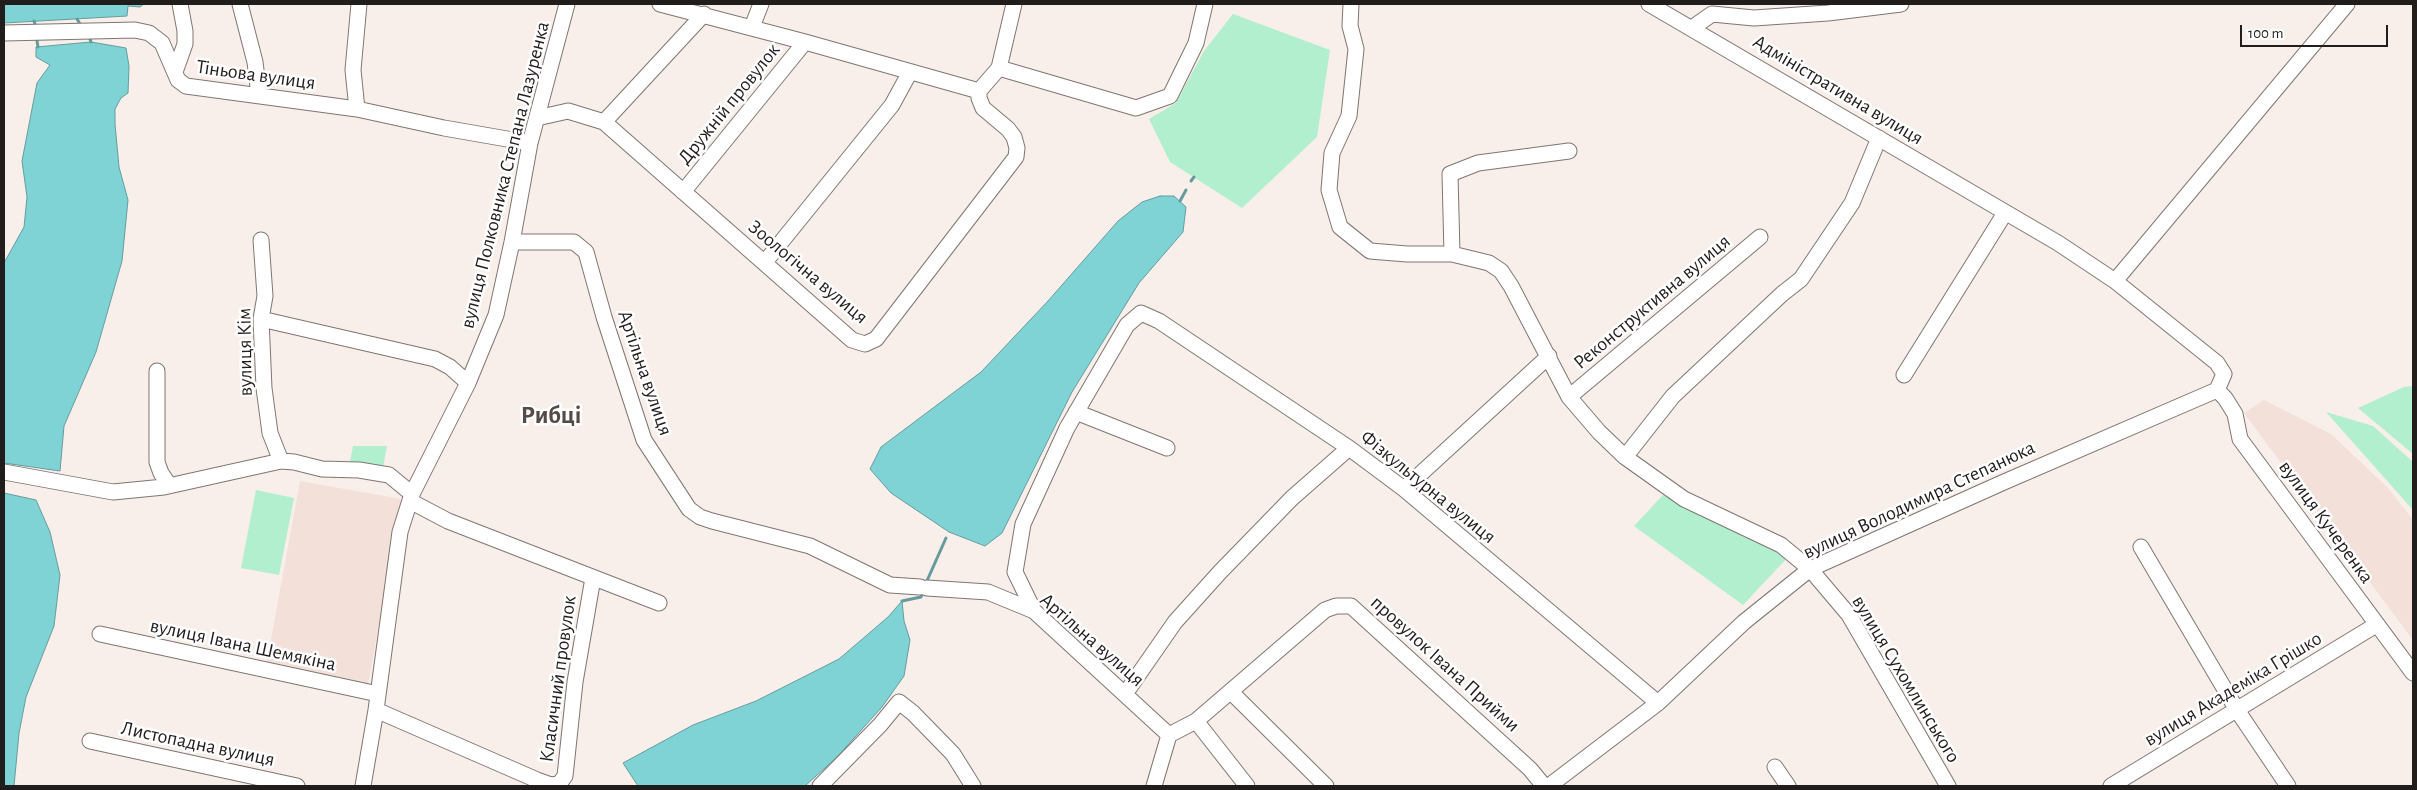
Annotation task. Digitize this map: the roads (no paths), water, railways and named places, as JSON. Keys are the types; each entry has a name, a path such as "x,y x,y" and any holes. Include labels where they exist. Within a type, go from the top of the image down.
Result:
{"street":[{"path":"175,72 185,44 180,4"},
{"path":"240,4 255,62 258,95"},
{"path":"357,109 352,70 359,4"},
{"name":"вулиця Полковника Степана Лазуренка","path":"363,786 376,710 400,532 411,498 468,383 496,315 512,242 530,143 567,4"},
{"path":"660,4 752,27 979,91 1000,68 1014,4"},
{"path":"752,27 761,4"},
{"path":"1000,68 1136,108 1170,96 1196,43 1205,4"},
{"name":"Реконструктивна вулиця","path":"1351,4 1350,26 1356,49 1349,116 1332,153 1329,190 1340,227 1370,251 1407,254 1452,254 1489,263 1501,271 1511,286 1569,397 1599,432 1625,458 1684,499 1781,545 1810,570"},
{"name":"Адміністративна вулиця","path":"1649,4 2058,243 2115,281 2217,362 2224,374 2217,390"},
{"path":"1692,28 1712,14 1754,18 1828,13 1901,4"},
{"path":"2115,281 2348,4"},
{"path":"604,122 704,14"},
{"name":"Тіньова вулиця","path":"4,33 135,30 150,33 162,43 178,80 186,86 357,109 444,128 530,143"},
{"name":"Дружній провулок","path":"683,192 805,42"},
{"path":"764,262 892,106 910,72"},
{"name":"Зоологічна вулиця","path":"536,118 568,111 604,122 852,340 865,344 876,339 1016,157 1017,148 1014,138 1008,129 983,108 979,98 979,91"},
{"path":"1625,458 1673,396 1782,294 1801,279 1852,203 1879,138"},
{"path":"1452,254 1450,174 1478,163 1569,151"},
{"path":"1904,375 2005,213"},
{"name":"Реконструктивна вулиця","path":"1569,397 1760,237"},
{"name":"вулиця Кім","path":"260,240 265,296 262,319 264,388 270,433 281,461"},
{"name":"Артільна вулиця","path":"512,242 574,242 586,252 636,421 644,440 689,509 700,517 712,521 810,546 890,585 988,592 1034,611 1169,735"},
{"name":"Фізкультурна вулиця","path":"1076,412 1127,325 1141,314 1159,321 1349,448 1404,489 1658,703"},
{"path":"262,319 435,359 450,367 468,383"},
{"path":"1404,489 1548,356"},
{"path":"157,371 158,462 161,473 169,485"},
{"name":"вулиця Володимира Степанюка","path":"1549,786 1658,703 1744,622 1810,570 2004,482 2217,390"},
{"name":"вулиця Кучеренка","path":"2217,390 2225,398 2235,414 2240,438 2413,673"},
{"path":"1034,611 1015,572 1023,524 1076,412 1167,448"},
{"path":"1125,694 1175,622 1220,572 1292,498 1349,448"},
{"path":"4,472 113,492 169,485 281,461"},
{"name":"Класичний провулок","path":"281,461 294,462 322,469 388,475 411,498 448,521 659,604"},
{"path":"2141,547 2237,710 2288,786"},
{"name":"вулиця Сухомлинського","path":"1810,570 1848,614 1948,786"},
{"name":"Класичний провулок","path":"376,710 538,780 551,785 559,784 565,776 575,682 593,578"},
{"name":"провулок Івана Прийми","path":"1169,735 1196,721 1325,610 1336,606 1351,606 1530,769 1544,786"},
{"name":"вулиця Академіка Грішко","path":"2119,784 2376,625"},
{"name":"вулиця Івана Шемякіна","path":"100,634 378,694"},
{"path":"1231,692 1326,786"},
{"path":"820,786 880,725 899,702 913,713 953,754 973,786"},
{"path":"1196,721 1247,786"},
{"path":"1154,786 1169,735"},
{"name":"Листопадна вулиця","path":"90,741 297,786"},
{"path":"1775,767 1788,786"}],"water":[{"path":"4,4 144,4 140,7 128,6 127,16 4,23"},
{"path":"91,42 126,48 129,66 128,93 121,98 115,109 115,124 119,167 128,200 122,261 96,352 64,426 60,471 4,463 4,263 24,227 27,197 22,161 37,83 50,65 36,57 36,47"},
{"path":"1160,196 1174,196 1186,207 1183,232 1139,283 1072,392 1002,533 985,546 949,532 891,493 870,469 881,447 981,372 1048,301 1118,221 1142,202"},
{"path":"4,493 36,500 50,532 60,575 54,626 26,697 19,733 14,786 4,786"},
{"path":"902,601 904,621 910,640 904,676 882,707 837,757 805,786 638,786 623,763 693,725 756,701 839,659 888,617"}],"waterway":[{"path":"77,19 80,24"},
{"path":"37,41 38,47"},
{"path":"1191,181 1194,177"},
{"path":"1180,201 1186,190"},
{"path":"926,583 946,538"},
{"path":"902,601 921,597 923,591"}],"district":[{"name":"Рибці","path":"551,415"}]}
